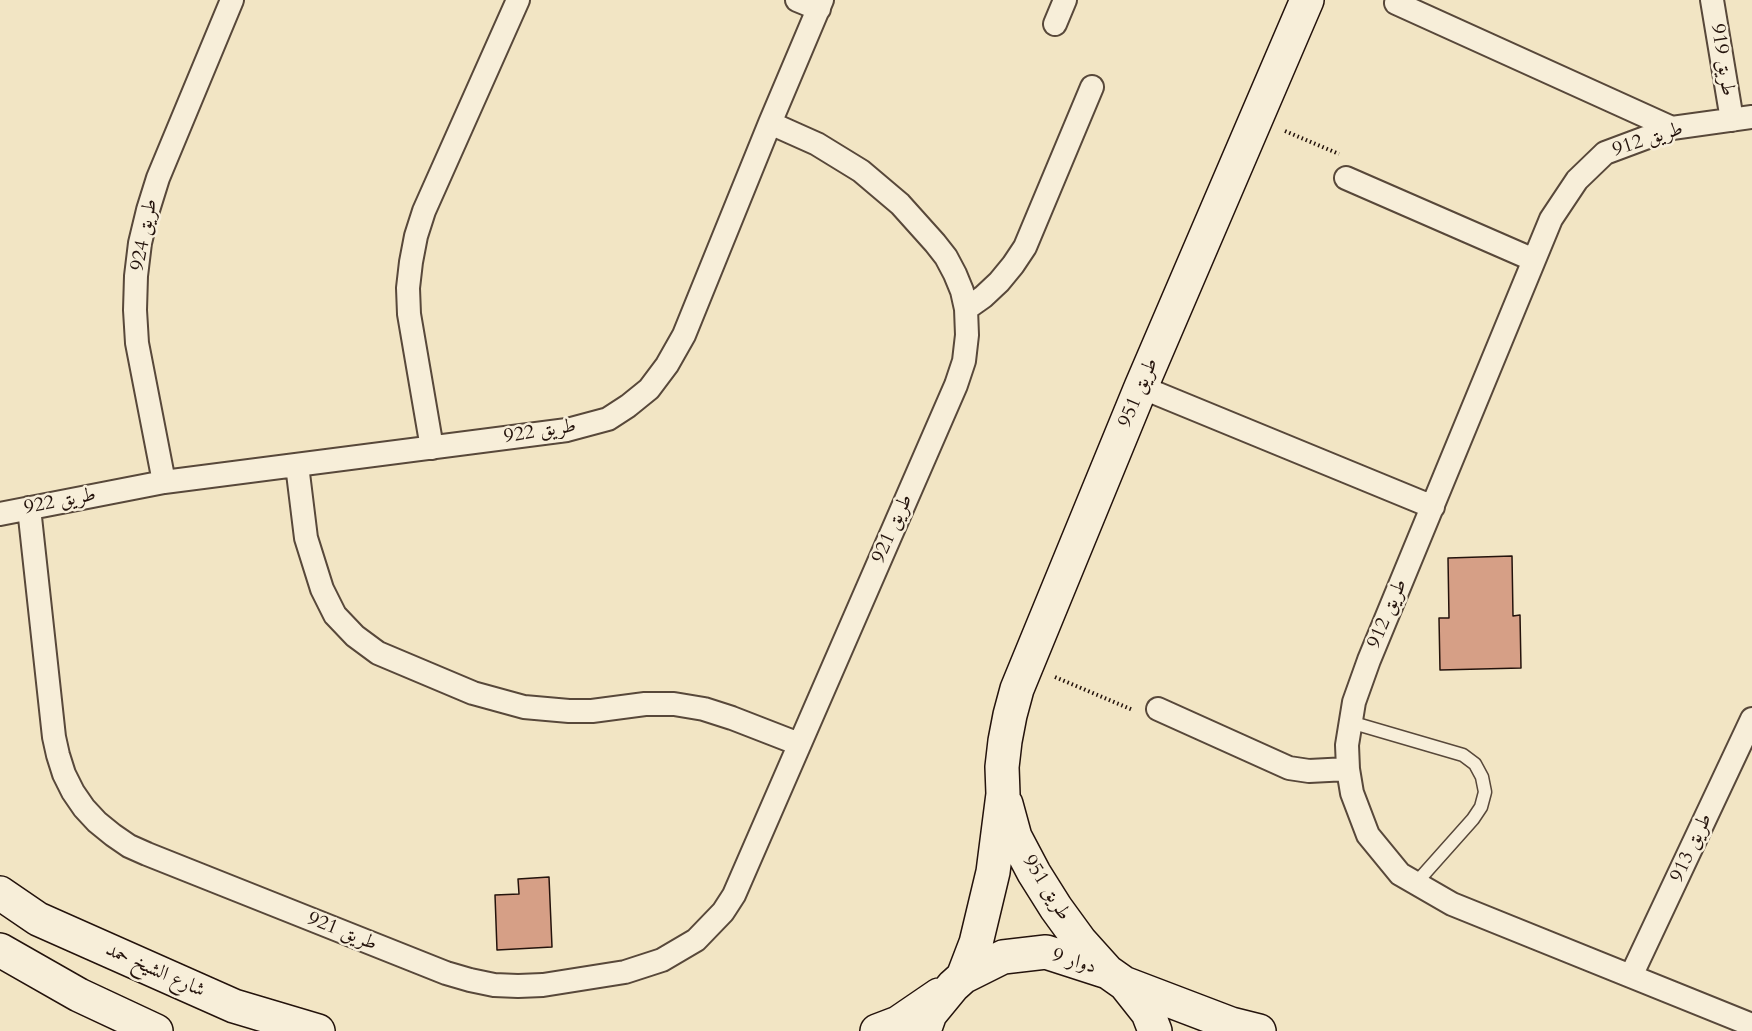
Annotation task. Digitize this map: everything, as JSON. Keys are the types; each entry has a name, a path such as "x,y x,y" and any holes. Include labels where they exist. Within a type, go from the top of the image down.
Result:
{"street":[{"name":"طريق 924","path":"164,482 137,343 136,276 140,243 158,178 232,0"},
{"path":"432,448 409,314 408,288 411,262 424,211 518,0"},
{"path":"797,0 820,4"},
{"path":"1055,24 1065,0"},
{"name":"طريق 951","path":"958,982 976,943 993,872 1003,794 1002,767 1005,741 1012,706 1026,664 1141,387 1307,0"},
{"name":"طريق 919","path":"1712,0 1742,119"},
{"path":"1396,3 1672,128"},
{"name":"طريق 922","path":"0,514 164,482 567,430 608,419 649,389 667,365 684,335 820,4"},
{"path":"966,309 999,282 1025,247 1092,87"},
{"name":"طريق 912","path":"1742,119 1672,128 1605,153 1577,180 1551,219 1369,660 1354,702 1347,745 1352,793 1368,836 1400,874 1452,904 1752,1025"},
{"name":"طريق 921","path":"29,508 56,746 64,774 73,792 91,815 112,835 147,854 446,974 494,985 543,985 625,972 653,964 679,951 710,927 734,895 956,385 964,361 967,335 966,309 955,274 946,257 900,204 852,166 817,144 770,123"},
{"path":"1346,178 1534,260"},
{"path":"1141,387 1433,507"},
{"path":"297,465 306,538 322,589 335,615 355,636 378,653 473,693 524,707 580,711 645,704 674,704 704,709 799,744"},
{"path":"1158,709 1289,768 1309,771 1348,769"},
{"name":"طريق 913","path":"1631,976 1752,719"},
{"name":"طريق 951","path":"1003,794 1015,837 1034,873 1080,941 1116,978"},
{"name":"شارع الشيخ حمد","path":"0,893 38,919 234,1006 318,1031"},
{"path":"0,950 79,995 156,1031"},
{"name":"دوار 9","path":"924,1031 930,1014 958,982 1003,957 1046,952 1116,978"},
{"path":"1116,978 1148,1013 1155,1031"},
{"path":"1116,978 1231,1024 1260,1031"},
{"path":"877,1031 898,1023 958,982"},
{"path":"79,995 120,1031"}],"lane":[{"path":"1350,722 1463,755 1475,764 1482,777 1485,792 1481,807 1416,883"}],"path":[{"path":"1257,119 1354,160 1346,178"},
{"path":"1026,664 1136,711 1158,709"}],"building":[{"path":"1512,556 1513,616 1520,615 1521,668 1440,670 1439,618 1449,618 1448,558"},
{"path":"549,877 552,947 497,950 495,895 519,894 518,879"}]}
